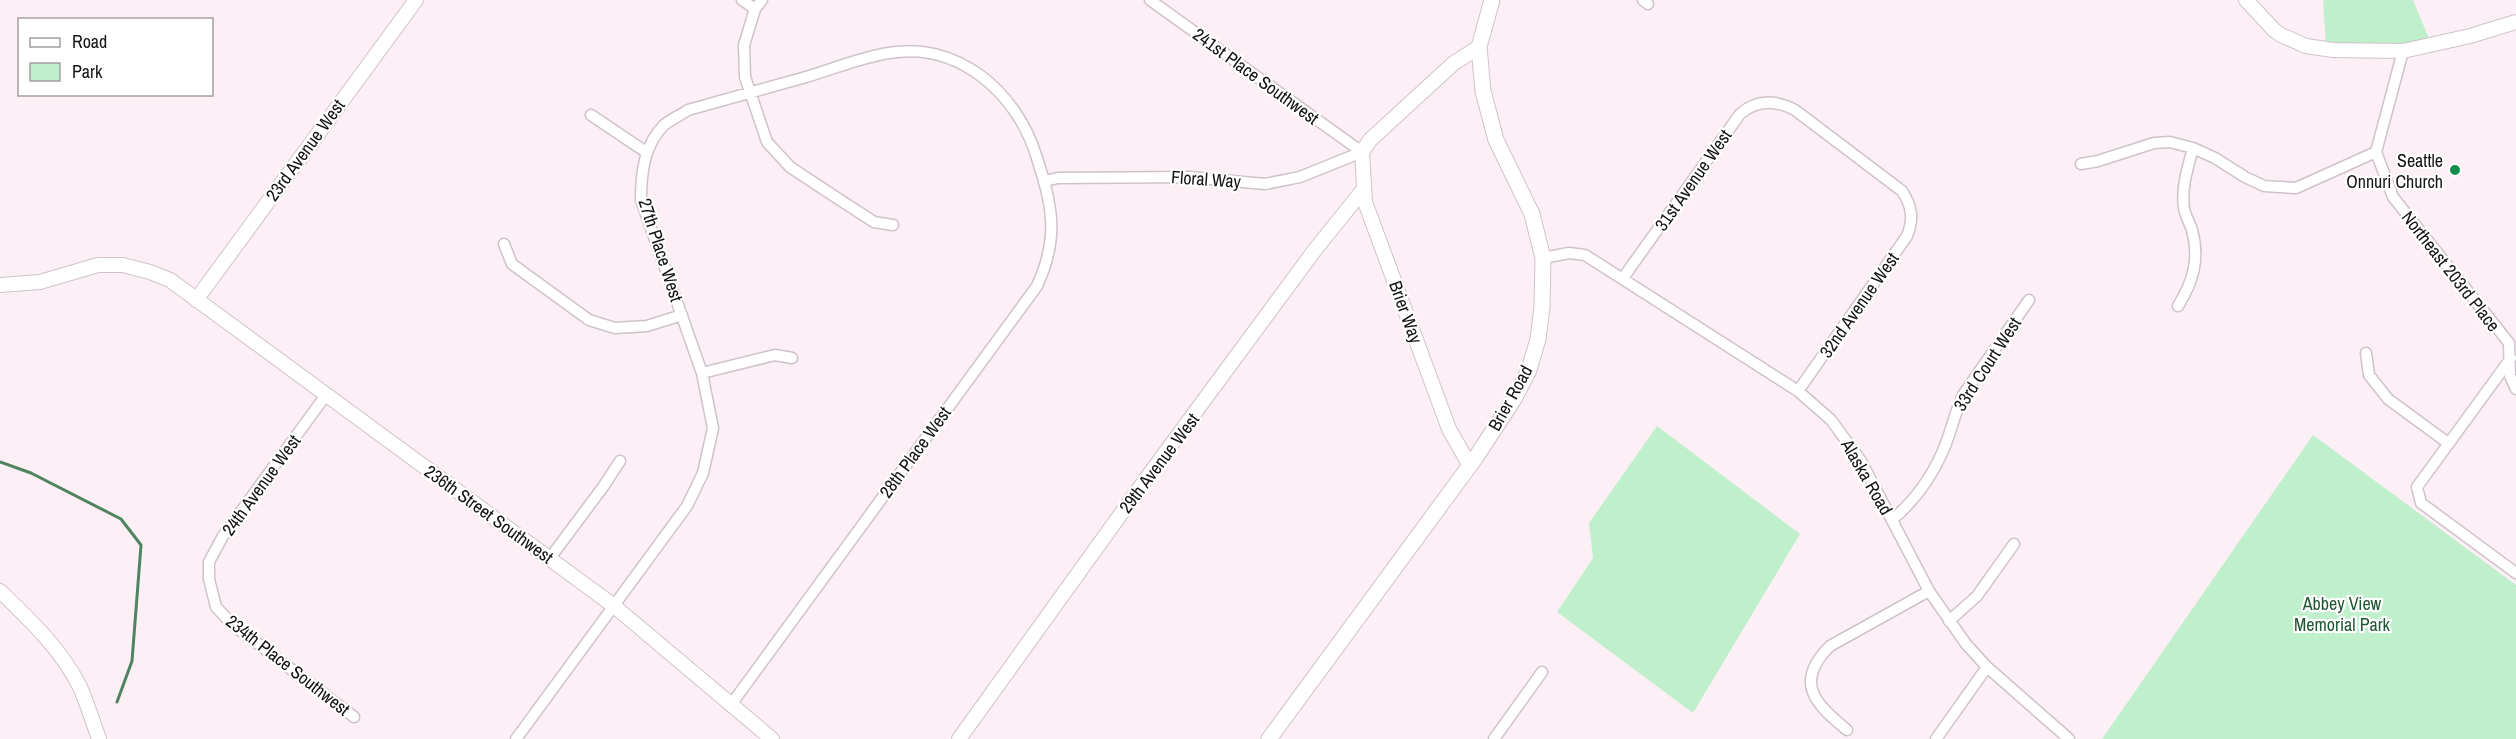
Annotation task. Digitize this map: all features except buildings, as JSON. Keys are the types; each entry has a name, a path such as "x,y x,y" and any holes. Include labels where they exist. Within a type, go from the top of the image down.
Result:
{"main road":[{"name":"Brier Road","path":"1272,738 1470,465 1514,399 1529,370 1538,339 1542,307 1543,258 1532,214 1496,140 1483,90 1479,47 1492,0"}],"street":[{"name":"23rd Avenue West","path":"196,300 416,0"},
{"path":"742,0 759,4 744,45 745,77 767,142 790,167 874,222 893,225"},
{"name":"241st Place Southwest","path":"1150,0 1362,152"},
{"path":"2246,0 2274,30 2306,46 2333,50 2403,51 2470,36 2516,22"},
{"path":"1362,152 1370,140 1454,63 1479,47"},
{"path":"2081,164 2098,161 2154,143 2170,142 2193,148 2264,186 2296,188 2376,153 2403,51"},
{"name":"27th Place West","path":"516,739 687,506 703,473 713,428 702,373 641,200 641,177 646,152 664,125 688,110 890,52 934,53 968,67 991,84 1013,106 1034,147 1045,181"},
{"name":"32nd Avenue West","path":"1775,102 1795,110 1902,191 1912,215 1907,236 1798,391"},
{"name":"31st Avenue West","path":"1623,278 1740,114 1748,107 1758,103 1775,102"},
{"path":"591,114 646,152"},
{"path":"2178,306 2189,288 2196,249 2184,208 2184,185 2193,148"},
{"name":"Floral Way","path":"1045,181 1058,178 1138,176 1190,177 1265,184 1300,177 1362,152"},
{"name":"Brier Way","path":"1362,152 1365,202 1449,429 1470,465"},
{"name":"Northeast 203rd Place","path":"2376,153 2393,197 2509,343 2510,376 2516,389"},
{"name":"28th Place West","path":"730,706 1037,286 1048,262 1052,242 1052,223 1045,181"},
{"name":"29th Avenue West","path":"959,739 1154,468 1314,251 1363,190"},
{"path":"504,244 512,264 589,320 615,328 647,326 682,315"},
{"name":"Alaska Road","path":"1543,258 1569,254 1585,255 1798,391 1831,420 1857,456 1929,591 1966,644 1988,667 2069,739"},
{"name":"236th Street Southwest","path":"0,285 40,282 98,265 123,265 170,280 614,606 730,706 772,739"},
{"name":"33rd Court West","path":"1892,520 1930,476 1943,451 1954,412 1963,395 2029,300"},
{"path":"2516,350 2417,487 2421,503 2516,573"},
{"path":"2366,353 2370,375 2388,399 2448,443"},
{"path":"702,373 775,355 792,358"},
{"name":"24th Avenue West","path":"209,579 209,562 223,536 326,395"},
{"path":"549,558 620,461"},
{"path":"1949,621 1977,596 2014,544"},
{"name":"234th Place Southwest","path":"209,579 216,607 233,625 354,717"},
{"path":"0,591 43,633 67,665 80,687 99,739"},
{"path":"1847,730 1823,711 1810,690 1812,671 1819,657 1830,646 1929,591"},
{"path":"1936,739 1988,667"},
{"path":"1494,739 1542,672"}],"green space":[{"path":"2323,0 2413,0 2430,41 2387,51 2326,45"},
{"path":"1657,426 1800,534 1693,713 1557,612 1593,558 1589,523"},
{"name":"Abbey View Memorial Park","path":"2313,435 2516,585 2516,739 2102,739"}],"waterway":[{"path":"0,462 31,473 121,519 141,545 132,661 117,702"}],"place":[{"name":"Seattle Onnuri Church","path":"2455,170"}]}
